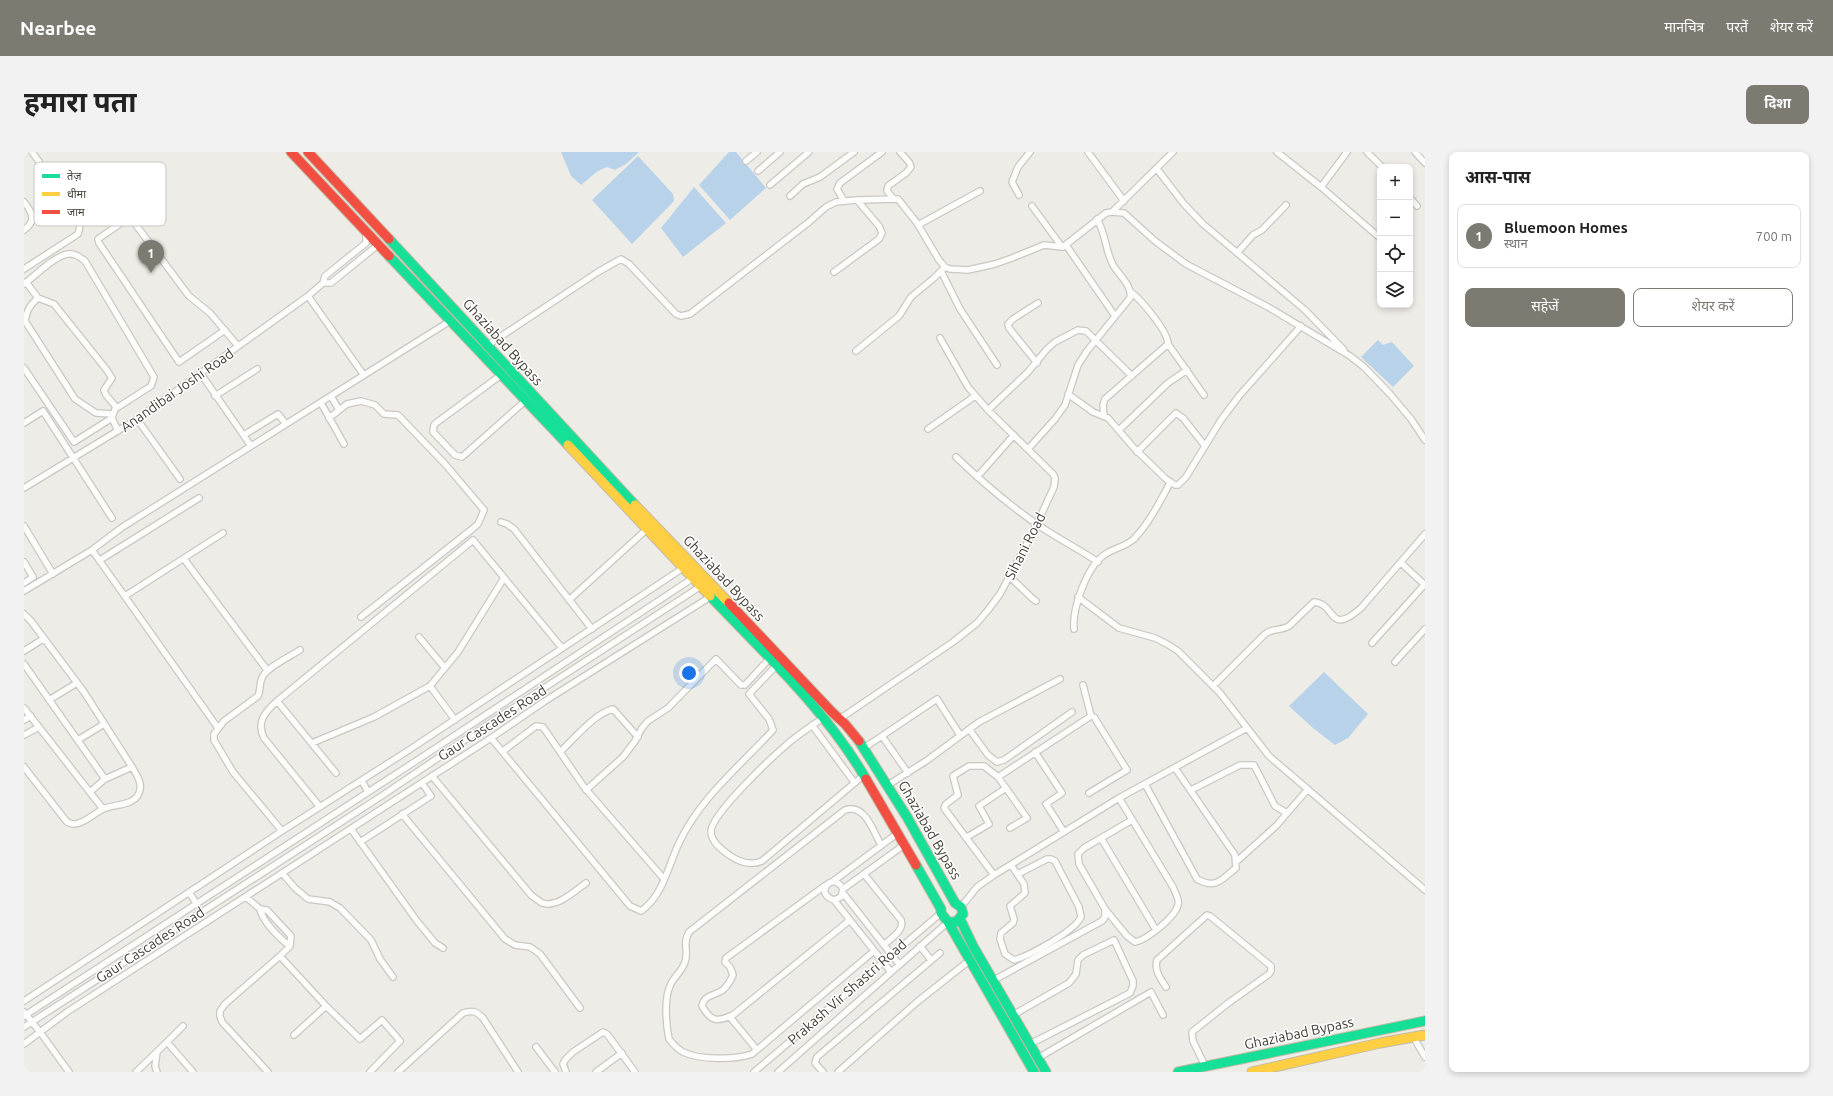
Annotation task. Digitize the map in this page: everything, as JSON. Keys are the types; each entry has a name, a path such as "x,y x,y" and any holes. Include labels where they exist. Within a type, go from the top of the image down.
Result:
{"highway":[{"name":"Ghaziabad Bypass","path":"291,152 692,578 703,583 832,712 840,718 864,748 888,785 958,905"},
{"name":"Ghaziabad Bypass","path":"308,152 488,345 561,426 700,573 710,597 773,662 823,718 854,758 1034,1072"},
{"path":"298,160 308,152"},
{"path":"941,911 943,905 949,902 958,905 963,914 956,922 948,922"},
{"path":"960,919 1046,1072"},
{"name":"Ghaziabad Bypass","path":"1178,1072 1425,1021"},
{"name":"Ghaziabad Bypass","path":"1252,1072 1380,1043 1425,1035"}],"street":[{"path":"32,152 39,162"},
{"path":"746,161 757,152"},
{"path":"758,171 780,152"},
{"path":"770,185 809,152"},
{"path":"790,196 803,184 820,176 854,152"},
{"path":"844,201 837,189 840,183 882,152"},
{"path":"900,152 909,162 911,167 888,186 887,191 893,198 902,202 918,225 943,269 960,309 997,365"},
{"path":"1019,195 1012,182 1018,167 1030,152"},
{"path":"1088,152 1124,201"},
{"path":"1112,212 1173,152"},
{"path":"1277,152 1321,187 1378,236"},
{"path":"1321,187 1347,152"},
{"path":"1367,152 1379,164"},
{"path":"1415,152 1425,164"},
{"path":"1157,169 1193,214 1305,310 1350,356"},
{"path":"918,225 980,191"},
{"path":"488,345 598,272 621,259 629,264 676,314 681,316 690,314 809,222 826,207 844,201 893,198"},
{"path":"834,272 879,239 882,233 879,226 857,200"},
{"path":"1412,200 1417,206"},
{"path":"24,202 33,218 29,227 24,230"},
{"path":"1237,253 1253,235 1262,230 1286,205"},
{"path":"1032,206 1064,246 1115,316"},
{"path":"856,351 899,316 911,297 943,269 968,270 1012,258 1044,245 1064,246 1106,213 1124,213 1155,241 1186,264 1268,307 1350,356 1364,367 1390,394 1411,419 1425,440"},
{"path":"1097,220 1103,231 1112,264 1131,292 1142,303 1164,333 1168,344 1204,394"},
{"path":"24,269 78,234 80,226"},
{"path":"115,226 98,239 99,243 179,362 225,330"},
{"path":"137,226 189,296 210,313 238,346"},
{"name":"Anandibai Joshi Road","path":"24,488 137,419 308,296 323,283 326,276 366,243 365,231"},
{"name":"Anandibai Joshi Road","path":"323,283 331,283 387,237"},
{"path":"24,368 74,442 112,416 117,408 151,386 154,378 85,261 74,255 68,254 58,258 25,283 38,298 54,304 106,369 112,378 104,390 106,395 117,408"},
{"path":"1028,449 1055,419 1065,405 1078,365 1096,339 1128,300 1131,292"},
{"path":"308,296 363,374"},
{"path":"38,298 30,305 26,312 25,321 75,399 96,413 112,416"},
{"path":"1037,363 1009,328 1008,324 1013,319 1038,303"},
{"path":"24,591 92,550 121,528 321,403 363,374 450,321"},
{"path":"1068,394 1093,412 1108,418 1137,452 1170,483 1178,485 1182,482 1221,420 1239,396 1301,326"},
{"path":"988,410 1037,363 1047,349 1055,342 1078,330 1086,331 1096,339 1132,376"},
{"name":"Sihani Road","path":"840,718 953,642 971,627 996,599 1010,577 1054,487 1055,478 1053,474 975,396 960,375 940,338"},
{"path":"1104,416 1102,405 1105,399 1168,344"},
{"path":"216,396 257,368"},
{"path":"1118,430 1168,383 1186,370"},
{"path":"201,374 252,446"},
{"path":"501,375 436,423 433,432 455,455 462,457 525,401"},
{"path":"331,396 339,410"},
{"path":"928,429 975,396"},
{"path":"329,418 347,404 361,401 375,405 384,414 398,415 450,470 484,510 478,524 472,530 361,617"},
{"path":"321,403 344,444"},
{"path":"24,423 42,411 112,518"},
{"path":"1137,452 1176,413 1183,418 1205,446"},
{"path":"244,435 278,414 286,424"},
{"path":"112,416 118,431"},
{"path":"137,419 180,478"},
{"path":"977,477 1014,435"},
{"path":"956,457 1001,498 1037,524 1098,562"},
{"path":"1074,629 1073,620 1078,597 1098,562 1105,555 1126,545 1140,532 1151,519 1170,483"},
{"path":"100,560 199,498"},
{"path":"501,522 514,529 592,629"},
{"path":"24,526 53,574"},
{"path":"569,600 647,529"},
{"path":"125,596 223,533"},
{"path":"1213,686 1268,631 1284,629 1289,626 1314,602 1320,603 1338,620 1351,617 1361,608 1425,534"},
{"path":"320,807 264,738 260,731 262,717 277,701 473,540 562,648"},
{"path":"92,550 218,728"},
{"path":"184,558 267,670"},
{"path":"24,562 34,577 24,583"},
{"path":"1372,643 1425,584 1401,563"},
{"path":"24,1001 282,831 362,782 683,568"},
{"name":"Gaur Cascades Road","path":"25,1014 368,792 700,573"},
{"path":"1010,577 1032,599 1036,601"},
{"path":"312,743 374,717 430,686 458,652 504,578"},
{"name":"Gaur Cascades Road","path":"24,1027 383,795 703,583"},
{"path":"24,1044 106,986 492,738 545,701 710,597"},
{"path":"1078,597 1119,628 1167,644 1178,651 1213,686 1235,711 1269,756 1425,890"},
{"path":"24,614 31,621 77,683 138,776 141,788 139,795 133,800 103,809 80,823 72,824 67,822 24,768"},
{"path":"1395,662 1425,629"},
{"path":"419,637 445,668"},
{"path":"24,651 43,638"},
{"path":"282,831 241,781 218,749 214,740 214,734 224,721 258,696 261,679 267,670 300,650"},
{"path":"492,738 630,906 640,911 648,906 656,897 679,842 699,808 773,730 770,719 742,685 716,659 668,708 648,720 638,737 623,757 586,790"},
{"path":"742,685 773,662"},
{"path":"749,694 773,662"},
{"path":"24,664 106,779"},
{"path":"527,673 533,683"},
{"path":"888,785 926,761 969,728 1060,679"},
{"path":"49,700 77,683"},
{"path":"1083,685 1091,716 1094,717 1127,770 1089,793"},
{"path":"430,686 456,720"},
{"path":"538,692 545,701"},
{"path":"864,748 937,699 960,735"},
{"path":"277,701 336,773"},
{"path":"24,708 103,809"},
{"path":"560,752 596,719 608,710 613,709 638,737"},
{"path":"969,728 988,755 996,762 1004,760 1072,712"},
{"path":"24,720 31,716"},
{"path":"998,777 1091,716"},
{"path":"823,718 812,725 770,760 718,815 712,825 711,832 715,844 731,856 744,863 757,863 762,861 854,782 864,776"},
{"path":"78,740 104,724"},
{"path":"812,725 854,782"},
{"path":"503,751 536,726 543,727 586,790 664,879"},
{"path":"24,736 39,727"},
{"path":"958,905 977,887 994,875 1119,798 1248,728"},
{"path":"882,736 908,773"},
{"path":"1035,752 1062,793 1046,804 1064,832"},
{"path":"1191,790 1240,765 1254,765 1275,806 1287,813"},
{"path":"994,875 944,808 946,804 958,795 953,776 969,766 984,766 998,777 1027,818 1010,828"},
{"path":"90,792 106,779 132,767"},
{"path":"1144,784 1198,879 1211,885 1217,884 1236,868 1233,850 1176,768"},
{"path":"432,776 531,895 543,903 551,903 562,900 586,883"},
{"path":"362,782 368,792"},
{"path":"360,842 431,796 422,782"},
{"path":"967,837 989,824 979,806 1006,788"},
{"path":"1236,862 1261,841 1308,789"},
{"path":"383,795 390,804"},
{"path":"1119,798 1177,896 1178,906 1176,910 1156,930 1141,941 1133,941 1105,909 1079,864 1078,859 1081,850 1132,820"},
{"path":"874,951 752,1054 743,1057 701,1057 683,1052 669,1039 667,1018 668,991 686,960 685,946 686,938 689,932 845,810 850,808 858,810 864,814 881,845"},
{"path":"402,814 505,939 515,945 530,948 540,954 580,1008"},
{"path":"351,829 417,921 435,942 444,948"},
{"path":"850,920 730,1017 717,1020 708,1017 702,1006 706,998 725,988 733,975 730,967 725,962 726,958 898,833"},
{"path":"1101,838 1156,930"},
{"path":"834,900 841,897 843,891 904,845"},
{"path":"270,855 276,864"},
{"path":"1011,865 1024,884 1025,893 1010,906 1014,923 1001,933 1000,938 1005,954 1014,960 1023,958 1038,950 1073,927 1081,917 1079,907 1055,861 1047,859 1018,874"},
{"path":"282,873 295,888 308,899 330,902 340,908 371,940 380,959 393,976"},
{"path":"864,874 903,924 902,928 884,945"},
{"path":"829,884 840,884 843,891 899,964"},
{"path":"829,884 825,890 826,895 834,900 891,972"},
{"path":"189,892 196,902"},
{"path":"246,897 260,909 267,910 290,936 290,946 231,998 223,1008 220,1016 222,1022 268,1072"},
{"path":"260,909 261,915 282,941 290,946"},
{"path":"994,980 1102,921 1105,917 1105,909"},
{"name":"Prakash Vir Shastri Road","path":"754,1072 941,911"},
{"path":"1166,987 1158,974 1156,964 1157,960 1207,915 1271,966 1271,971 1269,974 1227,1004 1192,1032 1193,1041 1205,1066"},
{"name":"Prakash Vir Shastri Road","path":"779,1072 948,922"},
{"path":"1013,1015 1069,983 1076,974 1078,960 1083,955 1114,940 1133,981 1133,986 1130,993 1030,1044"},
{"path":"920,946 931,960"},
{"path":"823,1072 815,1063 818,1057 940,953"},
{"path":"280,956 326,1006 360,1038 382,1020 400,1042 370,1072"},
{"path":"838,1072 917,1002 970,960"},
{"path":"1038,1058 1151,992 1163,1015"},
{"path":"294,1035 326,1006"},
{"path":"398,1072 463,1013 470,1011 475,1011 483,1018 518,1072"},
{"path":"25,1014 69,1072"},
{"path":"730,1017 757,1050"},
{"path":"136,1072 183,1026"},
{"path":"566,1072 563,1064 565,1060 572,1052 601,1032 607,1034 635,1072"},
{"path":"1414,1038 1425,1057"},
{"path":"167,1042 193,1072"},
{"path":"536,1047 555,1072"},
{"path":"157,1052 155,1066 157,1072"},
{"path":"600,1071 622,1053"}],"water":[{"path":"561,152 639,152 626,164 615,170 607,167 598,171 581,185 571,176"},
{"path":"729,152 736,152 766,188 730,220 699,185"},
{"path":"638,156 673,194 674,201 632,244 592,200"},
{"path":"694,187 726,223 683,257 661,228"},
{"path":"1378,340 1383,345 1392,342 1414,366 1393,387 1361,357"},
{"path":"1324,672 1368,714 1348,738 1335,745 1313,728 1289,706"}],"traffic: fast":[{"path":"389,239 635,505"},
{"path":"389,256 568,445"},
{"path":"710,596 794,683 814,706 850,754 866,779"},
{"path":"859,741 907,817 955,903 961,907 963,914 956,922 948,922"},
{"path":"916,865 941,909 941,913 948,922 1034,1072"},
{"path":"960,919 973,946 1046,1072"},
{"path":"1178,1072 1425,1021"}],"traffic: slow":[{"path":"568,445 710,596"},
{"path":"635,505 729,603"},
{"path":"1252,1072 1380,1043 1425,1035"}],"traffic: jam":[{"path":"291,152 389,256"},
{"path":"308,152 389,239"},
{"path":"729,603 845,724 859,741"},
{"path":"866,779 916,865"}],"place":[{"name":"Bluemoon Homes","path":"151,273"}]}
